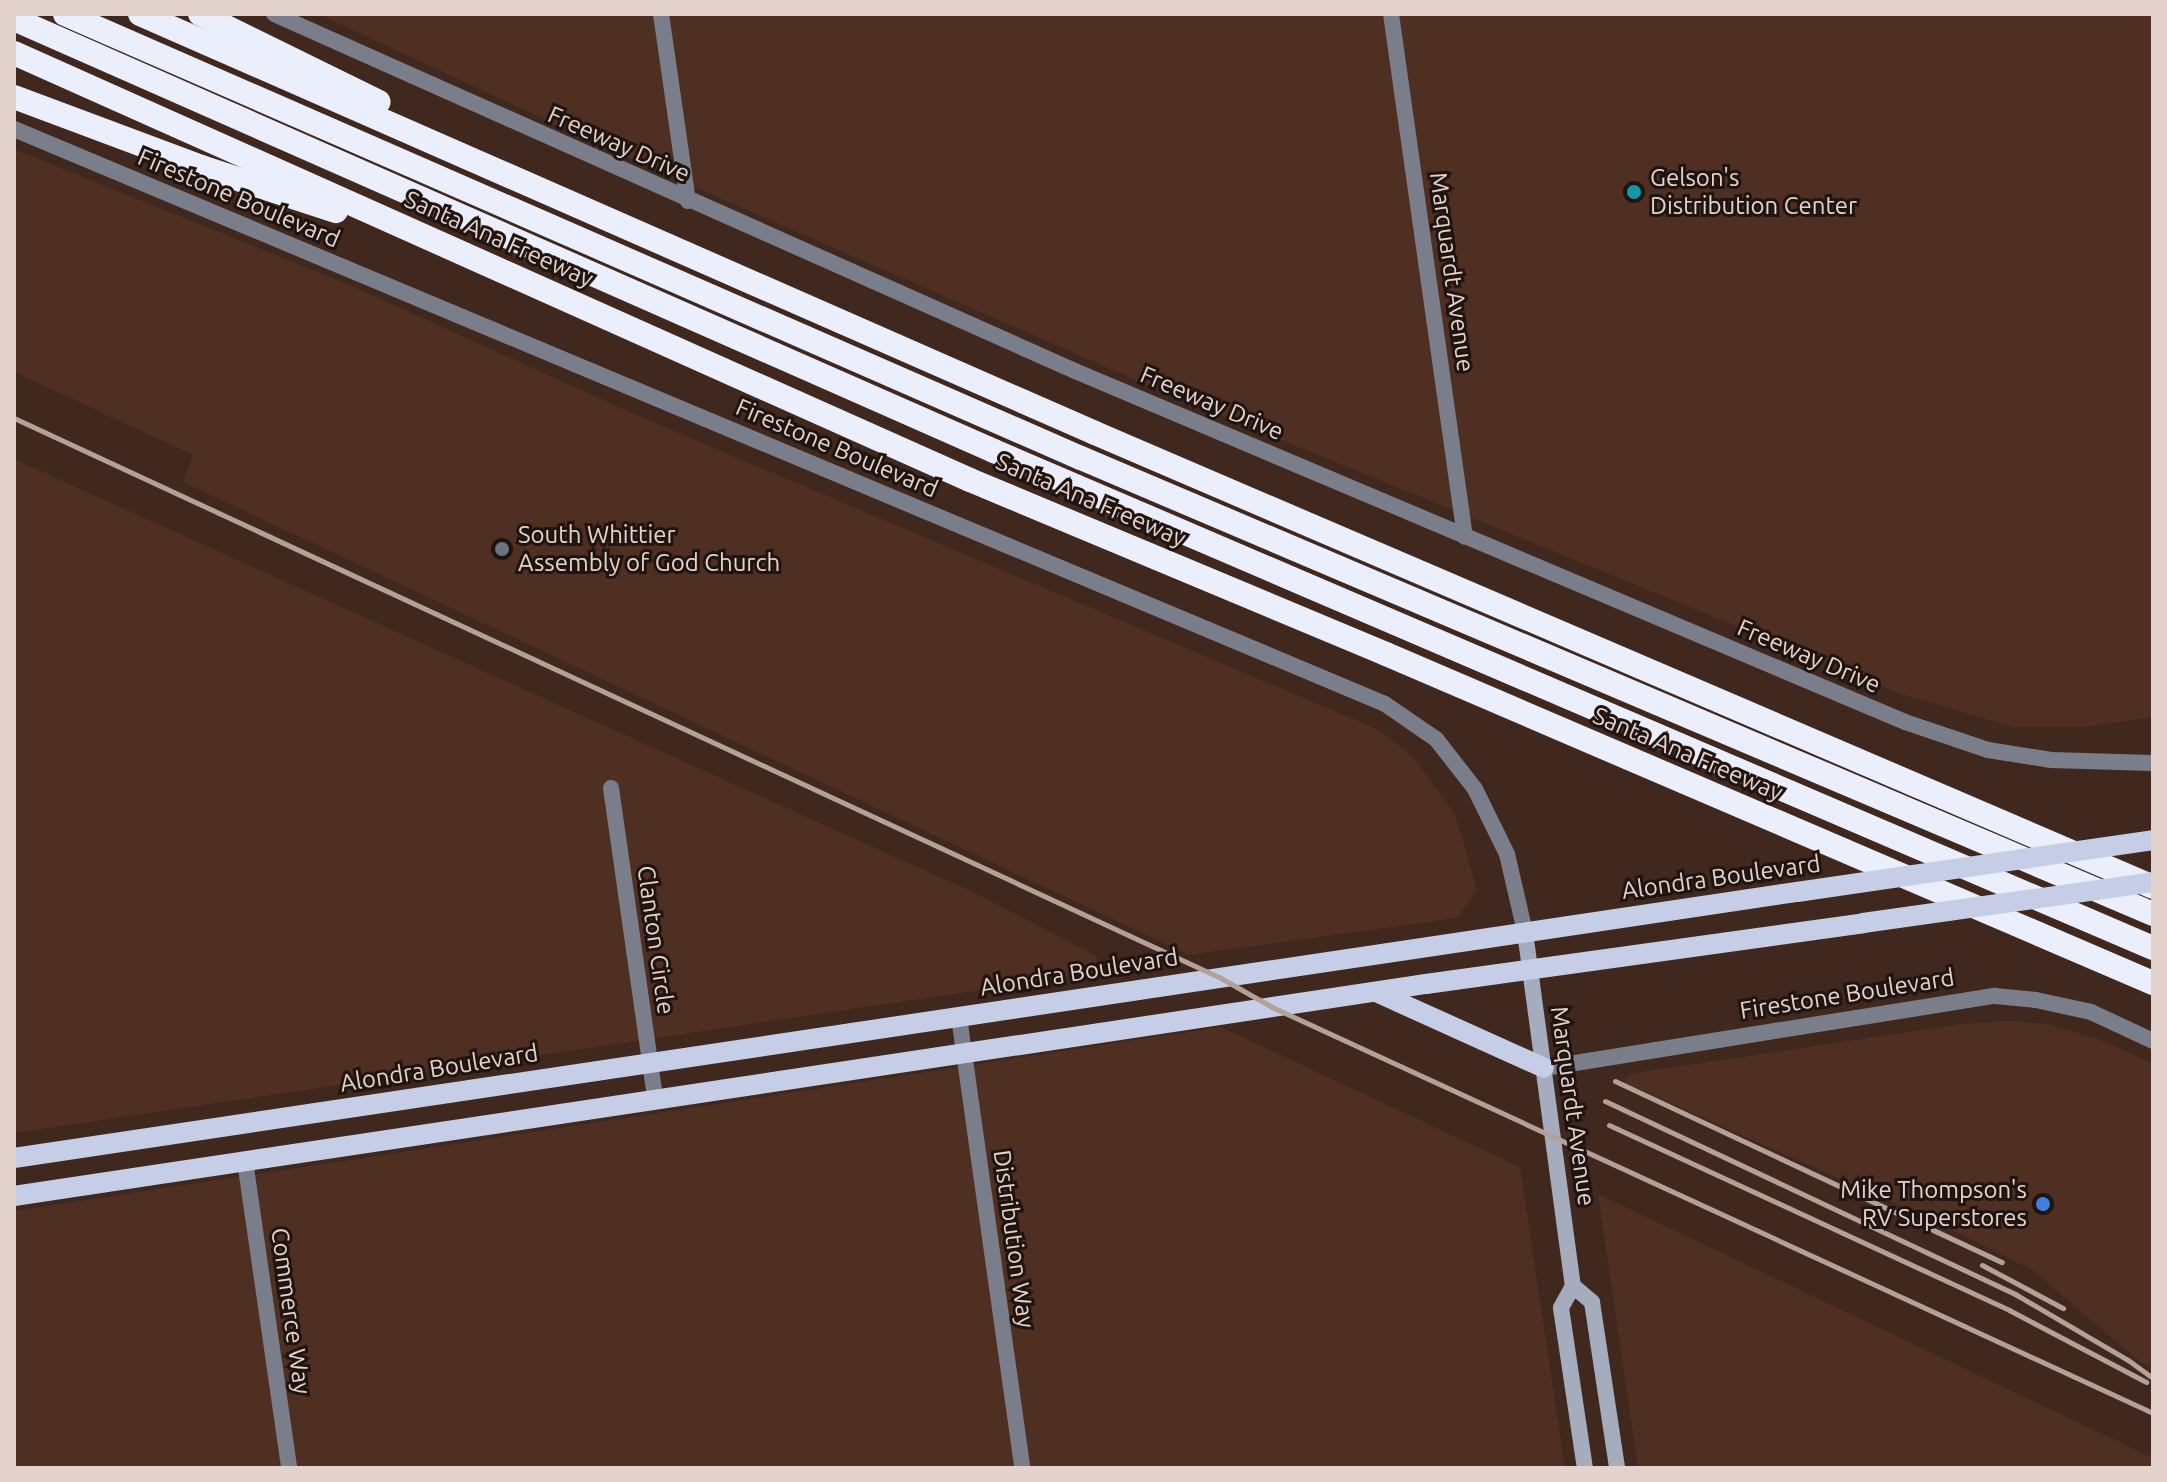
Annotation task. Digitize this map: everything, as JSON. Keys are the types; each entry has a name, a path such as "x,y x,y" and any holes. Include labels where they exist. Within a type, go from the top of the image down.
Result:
{"highway":[{"path":"65,14 1067,452 2153,914"},
{"path":"140,14 1095,433 2153,885"},
{"path":"200,14 283,52 561,198"},
{"path":"14,19 994,451 2153,948"},
{"name":"Santa Ana Freeway","path":"14,53 970,480 1386,654 2153,983"},
{"path":"14,97 201,167 458,251"}],"main road":[{"name":"Alondra Boulevard","path":"14,1158 2153,840"},
{"path":"14,1196 1376,992 2153,885"},
{"name":"Marquardt Avenue","path":"1525,932 1573,1286 1561,1308 1585,1468"},
{"path":"1376,992 1544,1068"},
{"path":"121,1142 126,1179"},
{"name":"Marquardt Avenue","path":"1573,1286 1592,1302 1617,1468"}],"street":[{"name":"Freeway Drive","path":"274,14 688,201 1465,537 1951,739 1988,750 2051,760 2153,763"},
{"path":"661,14 688,201"},
{"name":"Marquardt Avenue","path":"1391,14 1465,537"},
{"name":"Firestone Boulevard","path":"14,129 1385,704 1436,739 1475,789 1493,820 1507,854 1525,932"},
{"name":"Clanton Circle","path":"611,788 655,1099"},
{"name":"Firestone Boulevard","path":"1544,1068 1995,996 2036,1000 2091,1012 2153,1041"},
{"name":"Distribution Way","path":"959,1017 1022,1468"},
{"name":"Commerce Way","path":"245,1161 289,1468"}],"shaded area":[{"path":"318,14 2153,14 2153,717 2084,727 2013,727 1902,694 1145,384 619,154"},
{"path":"14,149 352,286 634,414 1377,729 1413,757 1455,814 1477,890 1457,918 1189,955 183,482 193,455 14,372"},
{"path":"14,459 975,893 1097,956 1095,973 14,1133"},
{"name":"Mike Thompson's RV Superstores","path":"2008,1021 2047,1024 2104,1041 2153,1064 2153,1368 2140,1362 2033,1270 1932,1220 1625,1083 1628,1074 1961,1024"},
{"path":"1221,1027 1520,1167 1565,1468 14,1468 14,1211"},
{"path":"1598,1194 2153,1458 2153,1468 1638,1468"}],"railway":[{"path":"14,418 1219,977 1272,1007 2153,1413"},
{"path":"1615,1081 2002,1262"},
{"path":"1605,1101 2015,1294 2153,1378"},
{"path":"1609,1125 2009,1310 2146,1382"},
{"path":"1982,1265 2063,1308"}],"place":[{"name":"Gelson's Distribution Center","path":"1634,192"},
{"name":"South Whittier Assembly of God Church","path":"502,549"},
{"name":"Mike Thompson's RV Superstores","path":"2043,1204"}]}
